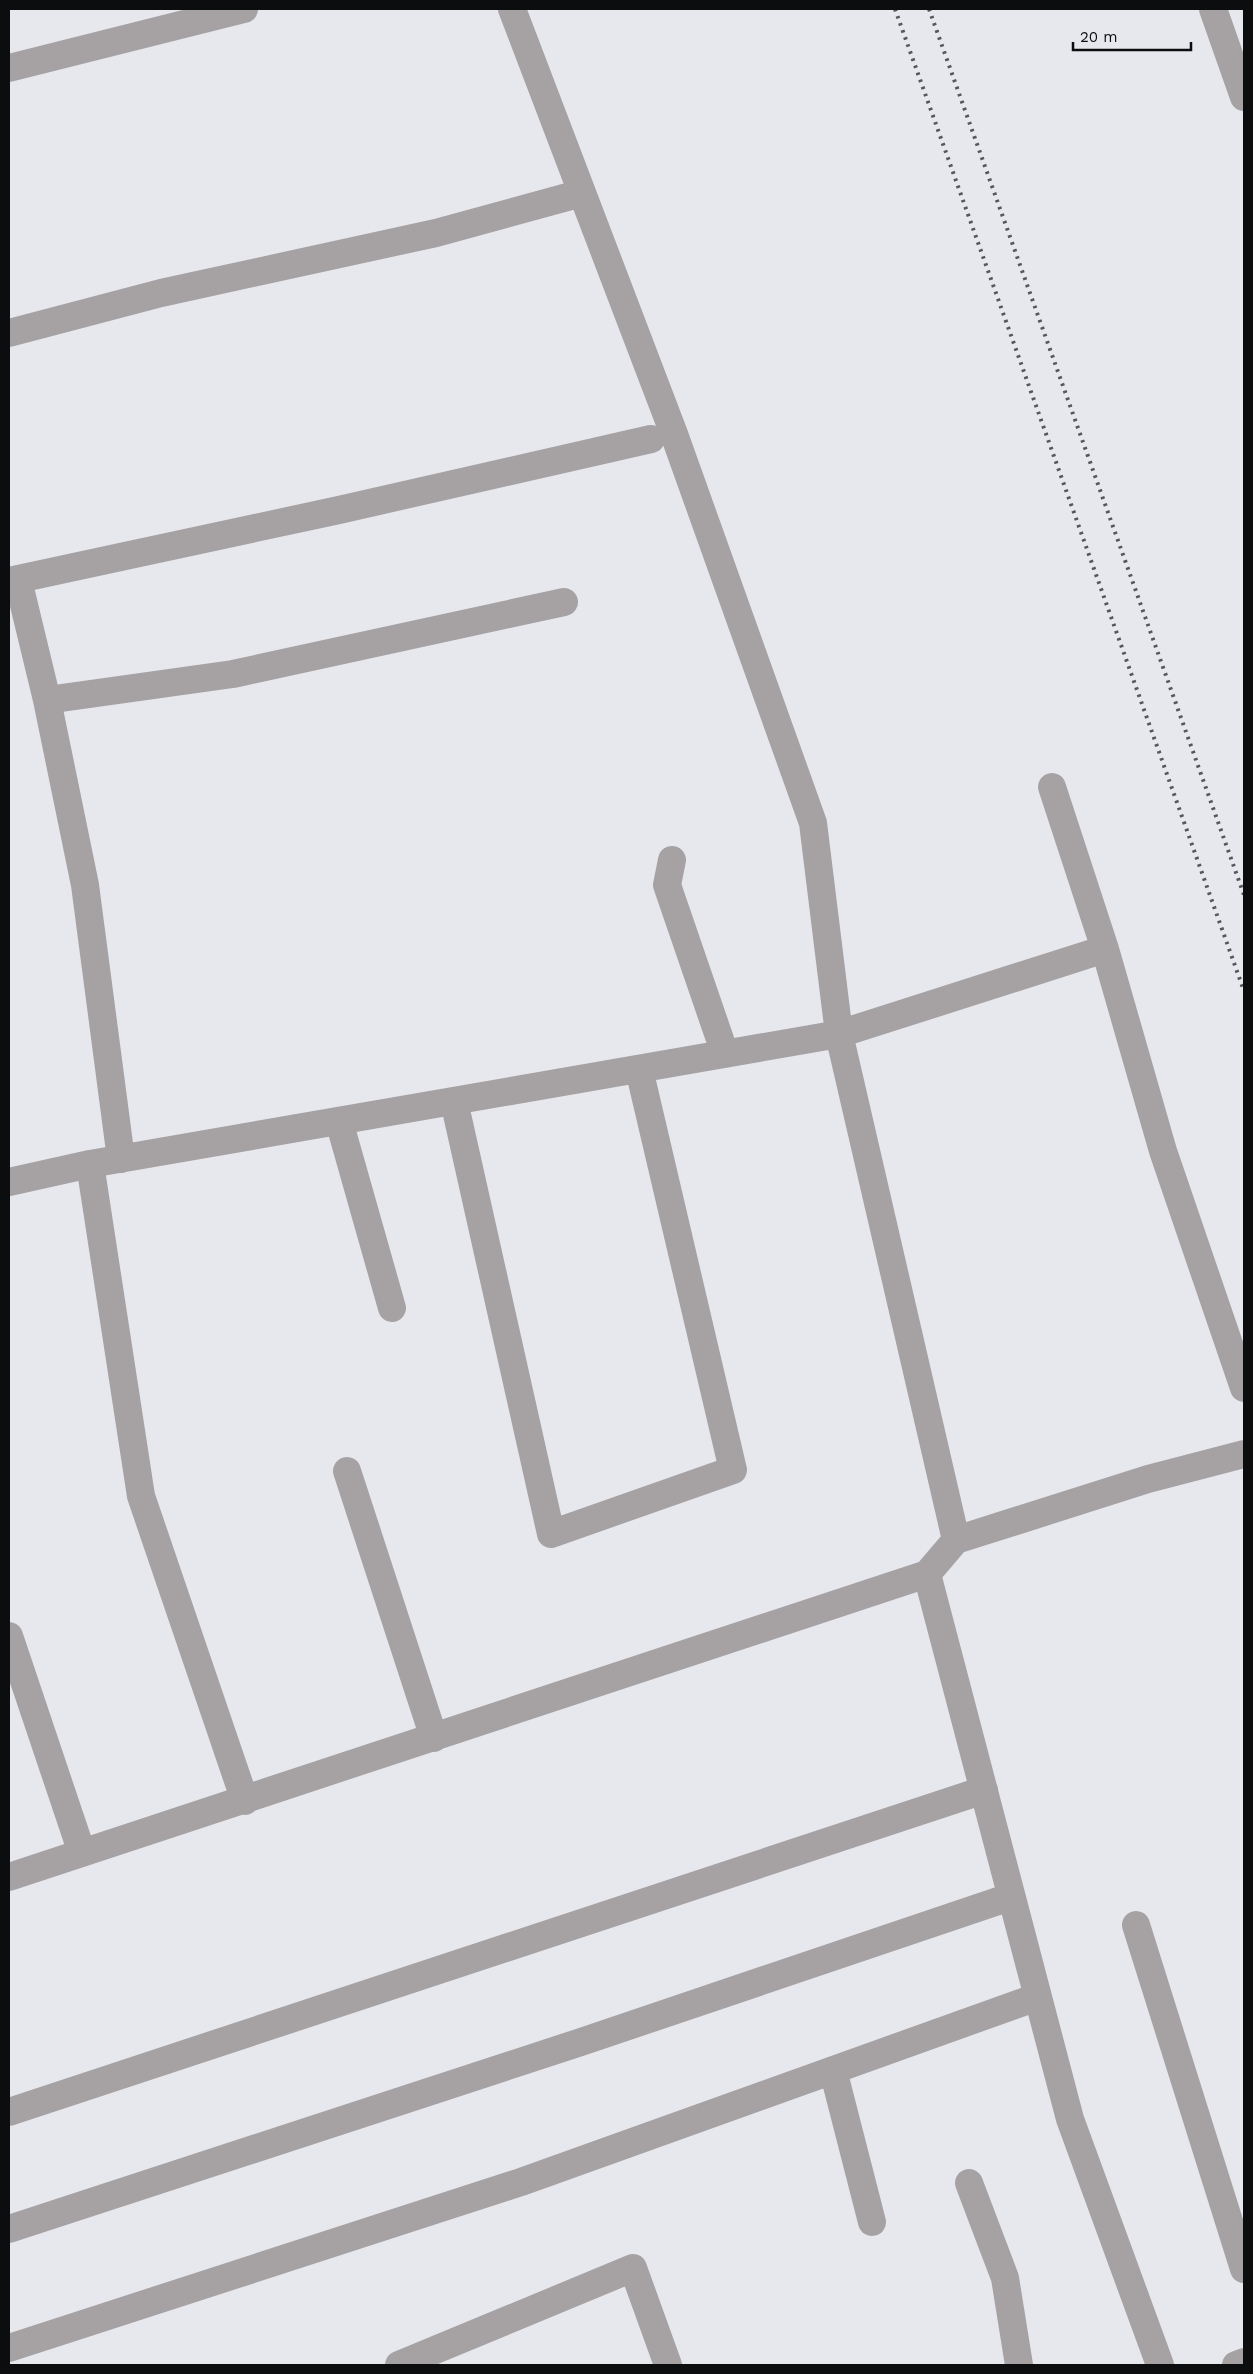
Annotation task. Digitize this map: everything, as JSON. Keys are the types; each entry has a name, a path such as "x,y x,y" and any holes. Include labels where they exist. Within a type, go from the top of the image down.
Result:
{"street":[{"path":"9,68 244,9"},
{"path":"512,9 674,434 814,823 839,1034 956,1540"},
{"path":"1213,9 1244,97"},
{"path":"9,333 161,293 436,233 582,194"},
{"path":"121,1159 85,885 47,700 13,580 340,510 650,439"},
{"path":"47,700 233,674 564,602"},
{"path":"1052,787 1104,949 1163,1151 1244,1388"},
{"path":"672,860 667,886 725,1054"},
{"path":"9,1182 90,1164 839,1034 1104,949"},
{"path":"454,1101 551,1534 733,1470 640,1069"},
{"path":"339,1121 392,1308"},
{"path":"90,1164 141,1496 245,1800"},
{"path":"9,1877 927,1574 956,1540 1148,1479 1244,1454"},
{"path":"347,1471 434,1738"},
{"path":"927,1574 1010,1897 1070,2119 1160,2365"},
{"path":"9,1636 82,1853"},
{"path":"9,2112 984,1790"},
{"path":"9,2229 569,2046 1010,1897"},
{"path":"1136,1924 1244,2269"},
{"path":"9,2348 521,2182 1037,1997"},
{"path":"832,2070 872,2222"},
{"path":"969,2183 1005,2278 1019,2365"},
{"path":"399,2365 633,2268 668,2365"},
{"path":"1236,2365 1244,2362"}],"railway":[{"path":"895,9 1244,991"},
{"path":"929,9 1244,895"}]}
